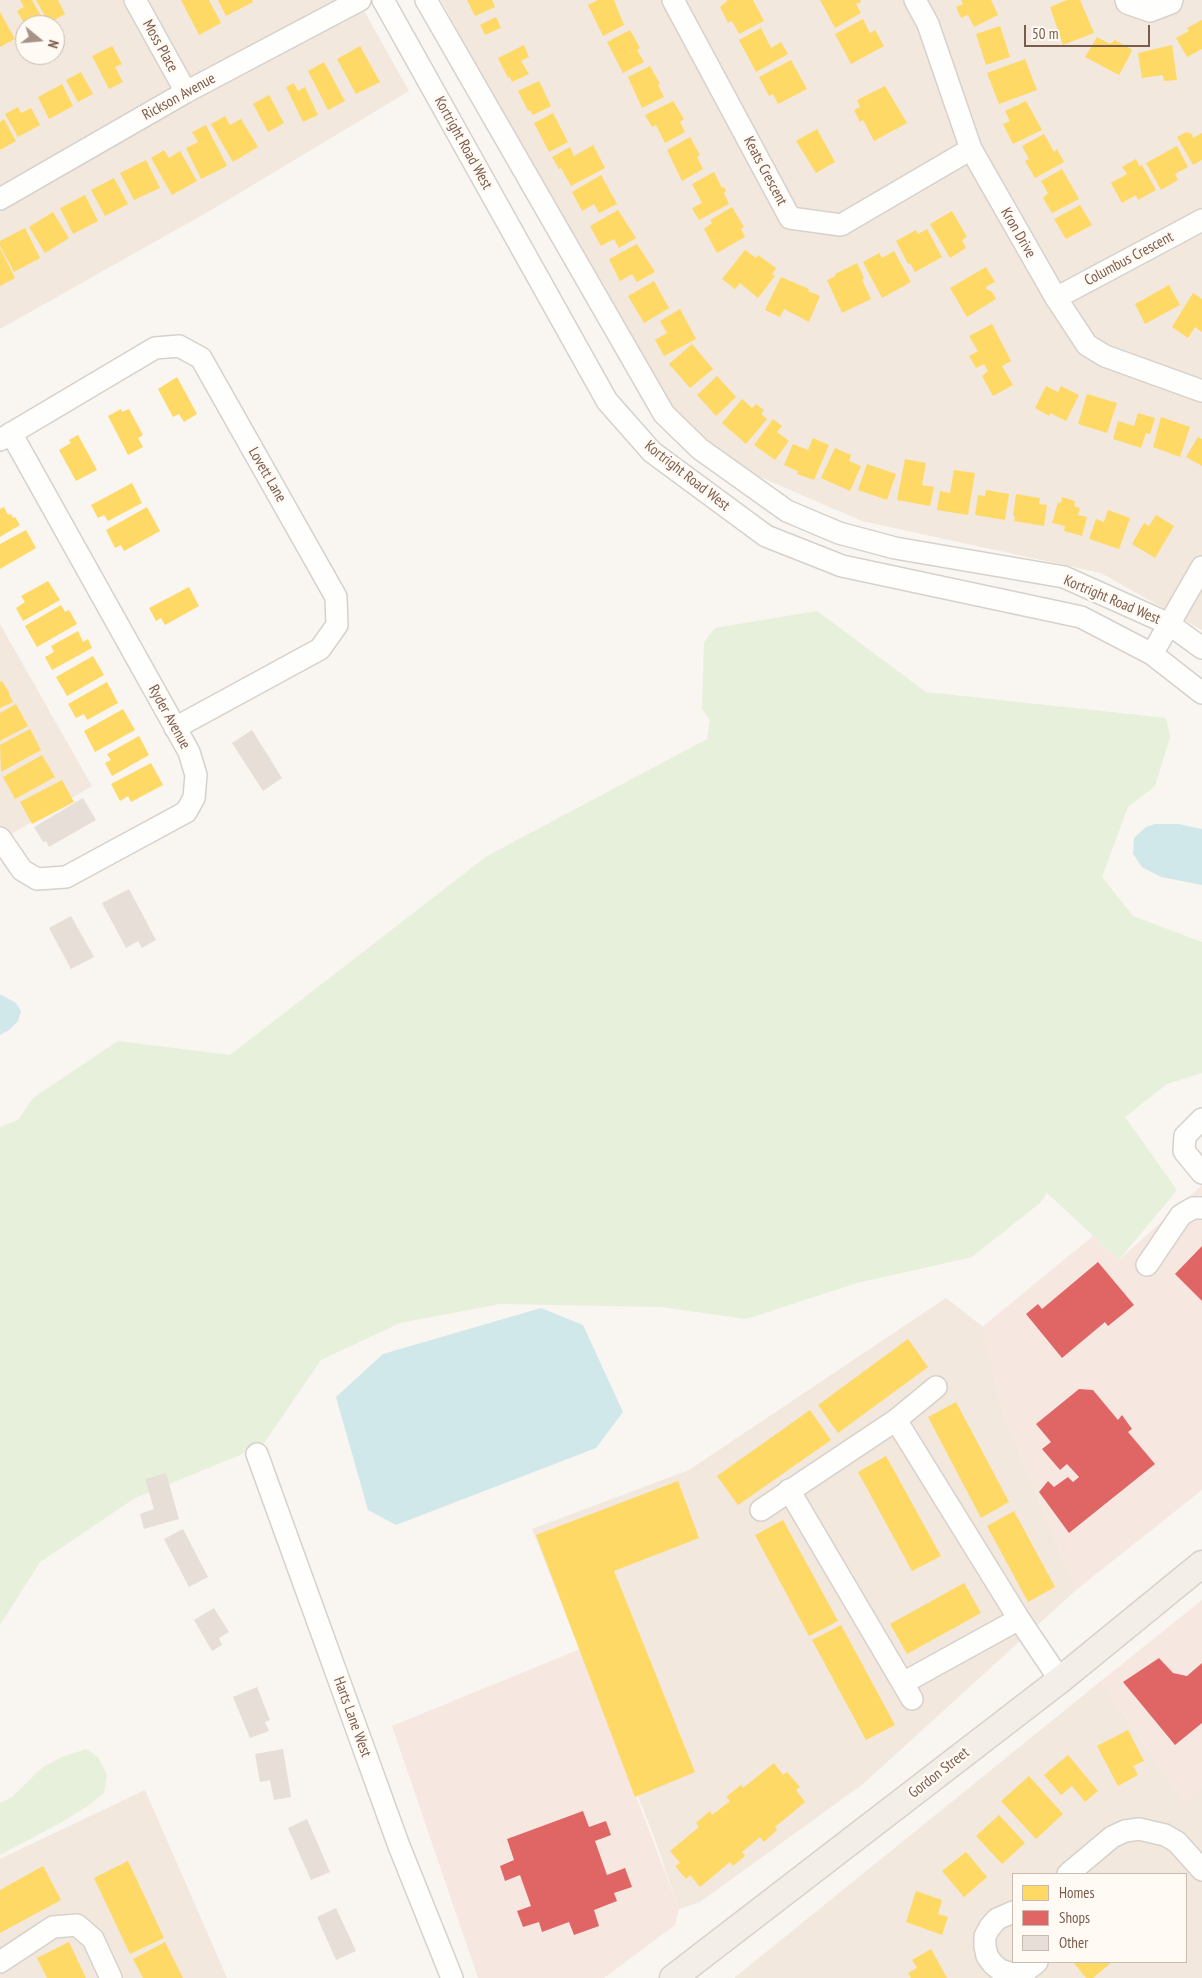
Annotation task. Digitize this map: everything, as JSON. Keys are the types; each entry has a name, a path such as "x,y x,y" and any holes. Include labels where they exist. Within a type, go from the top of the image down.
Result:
{"main road":[{"name":"Gordon Street","path":"673,1978 1060,1680 1202,1564"}],"street":[{"name":"Moss Place","path":"135,0 186,92"},
{"name":"Rickson Avenue","path":"0,199 186,92 360,0"},
{"name":"Kortright Road West","path":"383,0 607,401 652,452 766,536 842,566 1081,617 1152,654 1202,693"},
{"name":"Kortright Road West","path":"426,0 664,414 700,449 787,511 839,533 895,548 1064,577 1169,624 1202,648"},
{"name":"Keats Crescent","path":"673,0 790,218 840,225 971,149"},
{"name":"Kron Drive","path":"915,0 928,24 971,149 1056,298 1087,345 1105,356 1202,391"},
{"path":"1126,0 1127,3 1150,11 1171,3 1172,0"},
{"name":"Columbus Crescent","path":"1056,298 1202,220"},
{"name":"Lovett Lane","path":"6,437 155,348 179,346 201,358 336,597 337,625 320,649 175,728"},
{"name":"Ryder Avenue","path":"0,838 22,870 37,879 66,877 186,812 194,798 196,776 189,752 6,437"},
{"path":"1152,654 1202,567"},
{"path":"1202,1119 1184,1136 1184,1151 1202,1172"},
{"path":"1147,1265 1181,1215 1193,1208 1202,1208"},
{"path":"761,1510 896,1420 936,1387"},
{"path":"896,1420 1019,1619 1060,1680"},
{"name":"Harts Lane West","path":"257,1454 399,1846 452,1978"},
{"path":"789,1490 907,1691 1019,1619"},
{"path":"1069,1873 1112,1836 1139,1830 1165,1835 1177,1842 1202,1870"},
{"path":"1012,1912 997,1919 990,1927 985,1936 987,1956 1000,1970 1009,1973 1019,1973 1028,1970 1036,1963"},
{"path":"0,1962 53,1928 77,1925 93,1939 112,1978"}],"shaded area":[{"path":"0,0 358,0 409,91 213,209 0,329"},
{"path":"441,0 1202,0 1202,630 1101,573 862,521 744,470 659,399 516,142"},
{"path":"0,624 92,786 0,841"},
{"path":"1202,1185 1202,1490 1076,1590 1003,1411 982,1327 1093,1236 1119,1260"},
{"path":"946,1298 982,1326 1003,1411 1076,1590 863,1784 700,1902 679,1909 653,1834 532,1529 689,1470"},
{"path":"1202,1600 1202,1787 1183,1801 1101,1681"},
{"path":"580,1649 679,1909 675,1925 604,1978 478,1978 392,1726"},
{"path":"1101,1681 1183,1801 1202,1787 1202,1978 734,1978"},
{"path":"145,1790 227,1978 0,1978 0,1859"}],"green space":[{"path":"817,611 926,692 1166,718 1170,737 1155,786 1128,807 1102,877 1133,916 1202,942 1202,1073 1167,1084 1125,1117 1177,1190 1119,1260 1047,1193 1040,1203 972,1257 857,1283 746,1319 661,1307 500,1304 400,1323 321,1360 262,1446 135,1498 40,1562 0,1625 0,1127 18,1120 33,1098 118,1041 230,1055 487,856 707,739 710,720 702,709 704,642 715,628"},
{"path":"86,1749 98,1757 107,1775 104,1793 88,1806 60,1823 0,1855 0,1803 12,1797 43,1767 62,1757"}],"water":[{"path":"1155,824 1179,824 1202,829 1202,885 1161,877 1142,867 1133,854 1134,838 1146,827"},
{"path":"0,994 16,1003 21,1011 18,1021 9,1030 0,1035"},
{"path":"541,1308 583,1325 623,1412 596,1448 396,1525 368,1510 336,1397 383,1354"}],"building: Homes":[{"path":"20,0 32,0 40,15 19,15 17,11 24,7"},
{"path":"36,0 58,0 65,14 63,15 44,15"},
{"path":"181,0 209,0 221,23 199,35"},
{"path":"218,0 252,0 253,2 226,16"},
{"path":"467,0 492,0 495,7 475,16"},
{"path":"598,0 614,0 624,25 603,36 588,5"},
{"path":"728,0 753,0 764,21 739,34 732,21 728,23 720,7"},
{"path":"820,0 860,0 861,2 856,4 861,13 835,28"},
{"path":"961,0 991,0 998,15 974,27 968,15 961,18 956,7 963,4"},
{"path":"1067,0 1080,0 1094,33 1063,45 1050,7"},
{"path":"0,12 15,39 0,47"},
{"path":"496,17 501,28 485,35 480,25"},
{"path":"863,19 870,33 875,30 884,46 851,64 835,34"},
{"path":"1202,20 1202,49 1187,57 1176,38 1189,31 1187,28"},
{"path":"1000,26 1010,57 986,65 976,34"},
{"path":"761,28 771,48 781,42 788,54 756,72 739,40"},
{"path":"630,30 640,48 637,50 644,62 623,73 607,42"},
{"path":"1097,37 1110,44 1115,40 1131,49 1132,51 1119,75 1085,57"},
{"path":"524,45 529,57 521,61 529,74 512,82 498,58"},
{"path":"1172,45 1177,80 1164,81 1163,75 1142,78 1138,53"},
{"path":"112,46 122,64 115,67 123,82 109,89 92,56"},
{"path":"360,46 380,82 356,94 337,59"},
{"path":"1025,59 1037,90 999,104 987,73"},
{"path":"791,60 807,89 778,104 773,94 769,96 759,77"},
{"path":"324,62 345,101 328,110 308,71"},
{"path":"650,66 660,84 658,85 664,97 642,108 628,77"},
{"path":"81,72 93,94 78,102 66,80"},
{"path":"539,81 551,106 533,115 530,110 528,111 518,91"},
{"path":"294,83 298,91 305,87 318,115 303,122 286,87"},
{"path":"62,84 73,106 49,119 38,97"},
{"path":"885,86 907,123 874,141 863,120 860,122 854,110 860,107 857,100"},
{"path":"269,95 284,123 268,132 253,104"},
{"path":"673,101 684,119 680,122 685,132 665,143 656,125 652,127 645,115"},
{"path":"1026,101 1042,130 1013,144 1003,124 1010,121 1005,111"},
{"path":"18,107 21,113 31,108 40,125 18,137 5,114"},
{"path":"553,113 568,142 549,152 534,123"},
{"path":"225,116 230,125 241,119 258,147 233,162 211,124"},
{"path":"4,119 16,141 0,150 0,122"},
{"path":"206,125 227,166 201,179 186,148 198,142 192,132"},
{"path":"817,129 835,162 816,173 796,141"},
{"path":"1186,132 1192,134 1193,138 1202,133 1202,160 1193,165 1177,137"},
{"path":"1044,134 1054,152 1057,149 1064,162 1035,178 1025,161 1029,159 1022,146"},
{"path":"690,137 700,155 697,157 703,169 682,181 667,150"},
{"path":"593,145 605,168 571,186 552,157 570,147 574,156"},
{"path":"1177,146 1188,167 1175,174 1178,180 1161,190 1146,163"},
{"path":"164,150 169,158 180,151 197,181 172,195 151,158"},
{"path":"1136,159 1140,167 1142,165 1156,190 1138,200 1136,195 1122,203 1111,183 1127,174 1122,167"},
{"path":"146,160 160,188 134,200 120,173"},
{"path":"1062,169 1079,199 1052,213 1043,198 1048,193 1041,181"},
{"path":"714,172 722,188 724,187 726,191 724,193 729,204 699,220 692,208 702,203 692,184"},
{"path":"601,175 617,204 599,213 594,204 582,211 572,192"},
{"path":"114,178 128,204 105,216 91,190"},
{"path":"85,195 98,221 73,234 60,208"},
{"path":"1080,205 1092,225 1066,239 1054,219"},
{"path":"732,207 744,227 741,229 745,237 717,253 704,229 712,223 710,220"},
{"path":"618,210 636,238 619,248 614,239 601,246 590,226"},
{"path":"952,211 967,237 962,240 966,248 950,258 930,224"},
{"path":"53,212 69,238 45,253 29,227"},
{"path":"25,228 40,258 14,272 0,246 0,241"},
{"path":"927,229 942,257 915,272 910,263 908,264 896,241 916,230 918,234"},
{"path":"637,244 655,272 637,282 632,274 620,281 609,259"},
{"path":"0,248 15,278 0,286"},
{"path":"745,250 756,258 758,255 776,268 772,274 775,276 758,298 740,283 735,289 722,279"},
{"path":"894,251 911,282 882,298 863,262 879,253 882,258"},
{"path":"857,263 864,278 862,280 871,299 842,313 827,280"},
{"path":"986,267 995,282 987,286 986,289 992,292 996,299 967,317 950,288"},
{"path":"781,277 820,296 809,322 784,309 780,317 765,310"},
{"path":"654,281 669,308 644,323 628,296"},
{"path":"1169,285 1180,305 1145,324 1135,304"},
{"path":"1193,293 1202,299 1202,332 1195,327 1188,338 1172,327"},
{"path":"680,309 696,339 664,356 655,340 667,333 660,321"},
{"path":"992,324 1011,361 1002,366 1013,385 993,396 982,376 988,371 984,364 976,368 969,356 978,351 969,336"},
{"path":"692,344 713,369 690,388 669,364"},
{"path":"717,376 736,397 716,416 697,395"},
{"path":"177,377 197,414 184,422 179,414 173,417 158,389"},
{"path":"1046,386 1058,392 1061,386 1079,395 1066,421 1050,413 1049,416 1035,408"},
{"path":"1087,394 1117,403 1107,433 1078,424"},
{"path":"742,399 752,408 756,404 764,410 761,414 767,419 746,444 722,423"},
{"path":"121,409 122,412 129,409 143,435 138,438 143,447 128,455 108,416"},
{"path":"1138,413 1155,418 1150,434 1146,433 1141,448 1113,439 1118,421 1134,426"},
{"path":"1161,417 1190,427 1180,457 1153,447"},
{"path":"773,419 782,426 777,432 789,441 775,460 754,445"},
{"path":"78,435 97,470 76,481 59,450 71,443 69,440"},
{"path":"1198,437 1202,439 1202,466 1186,457"},
{"path":"813,438 829,445 814,480 797,474 798,471 784,465 793,444 808,450"},
{"path":"835,448 851,455 849,461 861,466 850,491 821,478"},
{"path":"905,459 926,463 922,485 934,487 930,506 897,500"},
{"path":"867,464 896,474 887,500 858,490"},
{"path":"954,470 975,473 968,515 937,510 940,491 950,493"},
{"path":"132,483 142,503 108,521 104,515 98,518 91,505"},
{"path":"986,490 1009,494 1005,520 975,515 978,495 985,496"},
{"path":"1016,494 1040,498 1039,504 1047,505 1044,526 1014,521"},
{"path":"1062,497 1075,501 1074,506 1080,508 1078,515 1087,517 1082,536 1064,531 1065,526 1052,523 1058,502 1061,503"},
{"path":"4,507 8,515 11,514 13,518 15,517 20,525 0,537 0,509"},
{"path":"147,507 160,531 124,551 121,545 115,548 106,530"},
{"path":"1108,510 1130,518 1119,549 1089,539 1096,519 1104,522"},
{"path":"1156,515 1174,526 1155,558 1132,544 1144,523 1149,526"},
{"path":"26,530 36,548 0,569 0,544"},
{"path":"48,581 60,600 23,621 16,608 25,602 21,596"},
{"path":"189,587 199,606 165,625 161,618 156,621 149,608"},
{"path":"61,605 65,612 69,610 77,624 37,647 25,626"},
{"path":"78,631 83,642 88,639 92,648 52,670 45,657 54,652 51,646"},
{"path":"93,656 104,675 67,696 56,677"},
{"path":"2,681 13,702 0,708 0,682"},
{"path":"107,682 118,703 87,720 84,714 76,718 68,704"},
{"path":"16,704 28,726 0,741 0,713"},
{"path":"123,709 135,730 95,752 84,731"},
{"path":"30,729 41,750 1,772 0,745"},
{"path":"139,736 149,755 112,776 105,763 111,760 107,754"},
{"path":"42,755 55,777 15,799 3,777"},
{"path":"151,763 163,785 131,802 128,796 120,801 111,784"},
{"path":"62,780 74,802 32,824 20,802"},
{"path":"908,1339 928,1367 838,1433 818,1405"},
{"path":"956,1402 1009,1502 981,1518 928,1417"},
{"path":"810,1410 831,1440 738,1505 717,1476"},
{"path":"886,1456 941,1556 912,1571 858,1472"},
{"path":"678,1481 699,1538 614,1571 695,1772 635,1797 536,1535"},
{"path":"1014,1511 1055,1587 1028,1602 987,1526"},
{"path":"783,1520 838,1621 809,1636 755,1535"},
{"path":"964,1583 981,1613 907,1654 890,1624"},
{"path":"841,1625 895,1725 866,1740 812,1640"},
{"path":"1128,1730 1144,1761 1133,1766 1138,1775 1118,1786 1097,1746"},
{"path":"1068,1755 1098,1791 1085,1802 1072,1786 1061,1795 1044,1775"},
{"path":"774,1763 783,1775 787,1772 800,1787 796,1790 805,1802 775,1827 777,1830 764,1842 760,1837 742,1852 745,1856 733,1866 730,1862 700,1887 690,1875 686,1879 675,1866 680,1863 670,1851 699,1827 696,1823 710,1811 712,1815 730,1801 726,1797 741,1785 743,1788"},
{"path":"1029,1776 1063,1814 1036,1839 1001,1801"},
{"path":"999,1815 1025,1843 1002,1864 976,1836"},
{"path":"966,1852 987,1877 964,1897 942,1871"},
{"path":"128,1861 164,1938 130,1954 94,1878"},
{"path":"43,1866 61,1900 0,1933 0,1890"},
{"path":"916,1891 942,1900 938,1914 948,1917 942,1935 906,1922"},
{"path":"69,1942 86,1978 47,1978 37,1958"},
{"path":"165,1942 183,1978 143,1978 133,1959"},
{"path":"931,1949 947,1978 911,1978 908,1973 917,1968 912,1960"},
{"path":"1074,1963 1111,1963 1093,1978 1086,1978"}],"building: Shops":[{"path":"1202,1246 1202,1301 1175,1274"},
{"path":"1098,1262 1134,1305 1108,1326 1105,1322 1062,1358 1026,1314 1038,1304 1042,1309"},
{"path":"1079,1389 1093,1390 1118,1420 1122,1415 1132,1429 1128,1432 1155,1464 1069,1533 1039,1492 1048,1481 1054,1487 1068,1477 1073,1482 1079,1477 1067,1464 1060,1470 1042,1449 1051,1442 1036,1424"},
{"path":"1159,1658 1173,1673 1187,1676 1202,1663 1202,1723 1175,1745 1123,1682"},
{"path":"583,1811 589,1827 606,1821 611,1835 595,1841 607,1875 625,1868 632,1887 614,1893 617,1901 594,1910 599,1926 574,1935 569,1922 542,1932 539,1922 523,1927 517,1911 531,1906 520,1875 505,1881 500,1866 514,1860 507,1839"}],"building: Other":[{"path":"252,730 282,778 263,791 232,743"},
{"path":"83,798 96,820 49,847 46,841 43,842 34,827"},
{"path":"129,889 156,940 142,948 138,941 126,948 102,903"},
{"path":"71,916 94,957 71,969 49,928"},
{"path":"166,1473 179,1519 144,1529 140,1514 154,1509 145,1479"},
{"path":"183,1529 208,1577 189,1587 164,1539"},
{"path":"214,1608 229,1632 219,1638 222,1645 212,1651 194,1620"},
{"path":"257,1687 270,1720 265,1722 269,1731 250,1738 233,1697"},
{"path":"283,1749 291,1797 274,1800 270,1780 260,1782 255,1754"},
{"path":"307,1819 330,1872 311,1880 288,1828"},
{"path":"336,1908 356,1951 336,1960 317,1917"}]}
